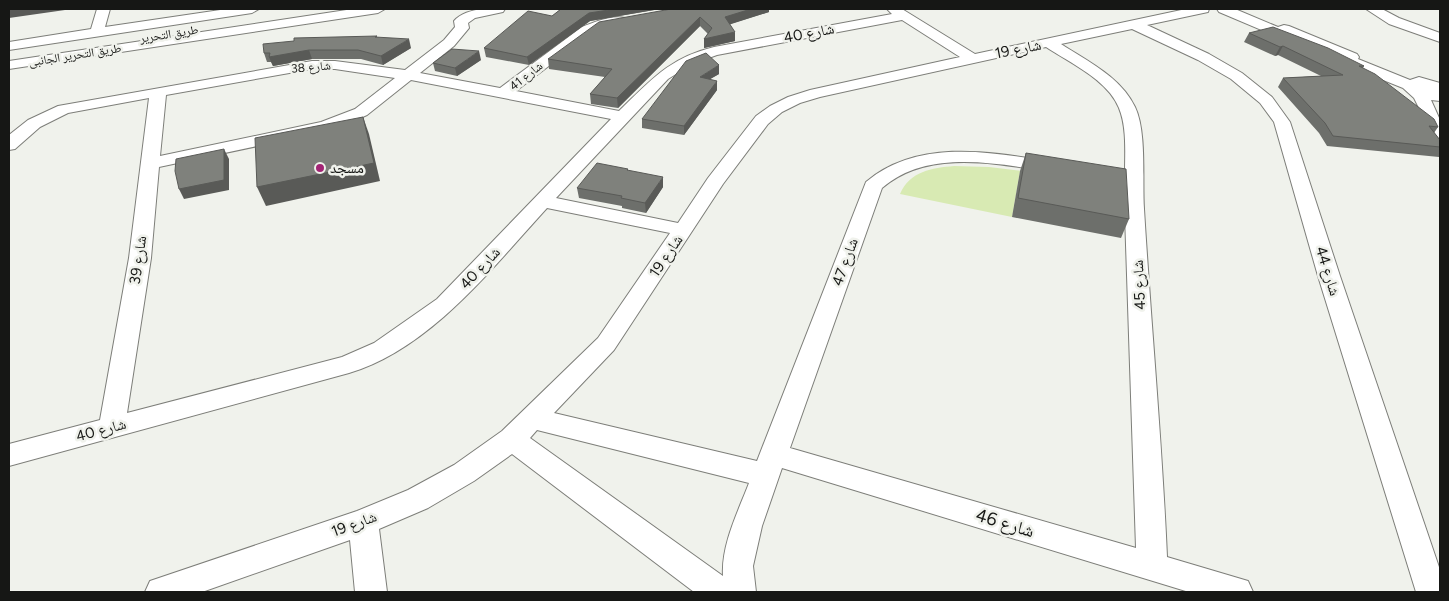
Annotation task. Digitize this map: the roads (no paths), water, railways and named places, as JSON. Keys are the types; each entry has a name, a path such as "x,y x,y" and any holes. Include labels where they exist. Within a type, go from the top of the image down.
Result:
{"street":[{"path":"96,32 103,9"},
{"name":"طريق التحرير الجانبى","path":"9,46 252,9"},
{"name":"طريق التحرير","path":"204,25 329,9"},
{"name":"طريق التحرير الجانبى","path":"9,65 56,51 378,9"},
{"path":"149,164 327,126 361,112 448,43 462,28 461,21 471,15 498,9"},
{"name":"شارع 19","path":"161,592 363,522 418,499 464,473 512,439 534,419 606,344 715,182 762,120 776,108 816,93 1203,9"},
{"path":"1224,9 1342,59 1415,85 1440,88"},
{"path":"1236,9 1415,85 1429,95 1440,96 1440,104"},
{"path":"1373,9 1394,21 1440,38"},
{"name":"طريق التحرير","path":"9,51 56,51 277,10"},
{"path":"899,12 971,58"},
{"name":"شارع 40","path":"9,455 349,364 383,349 446,304 663,76 676,66 693,58 714,52 899,12"},
{"name":"شارع 41","path":"504,93 587,30 601,24 634,18"},
{"name":"شارع 44","path":"1133,24 1217,64 1245,81 1267,101 1282,122 1329,276 1432,592"},
{"name":"طريق التحرير","path":"9,59 87,47 156,33"},
{"path":"30,42 56,51 87,47"},
{"name":"شارع 45","path":"1048,43 1104,80 1117,92 1132,119 1133,180 1150,466 1152,567"},
{"name":"شارع 38","path":"9,145 20,132 39,120 64,109 312,65 355,66 407,74 624,117"},
{"path":"1415,85 1440,79"},
{"path":"1415,85 1440,134"},
{"name":"شارع 39","path":"112,427 140,258 158,92"},
{"name":"شارع 47","path":"740,592 738,566 747,526 873,186 890,172 913,163 940,158 970,157 1005,159 1133,180"},
{"path":"543,201 684,230"},
{"name":"شارع 46","path":"534,419 769,464 1152,567 1237,592"},
{"path":"512,439 719,592"},
{"path":"363,522 370,592"}],"place":[{"name":"مسجد","path":"320,168"}]}
